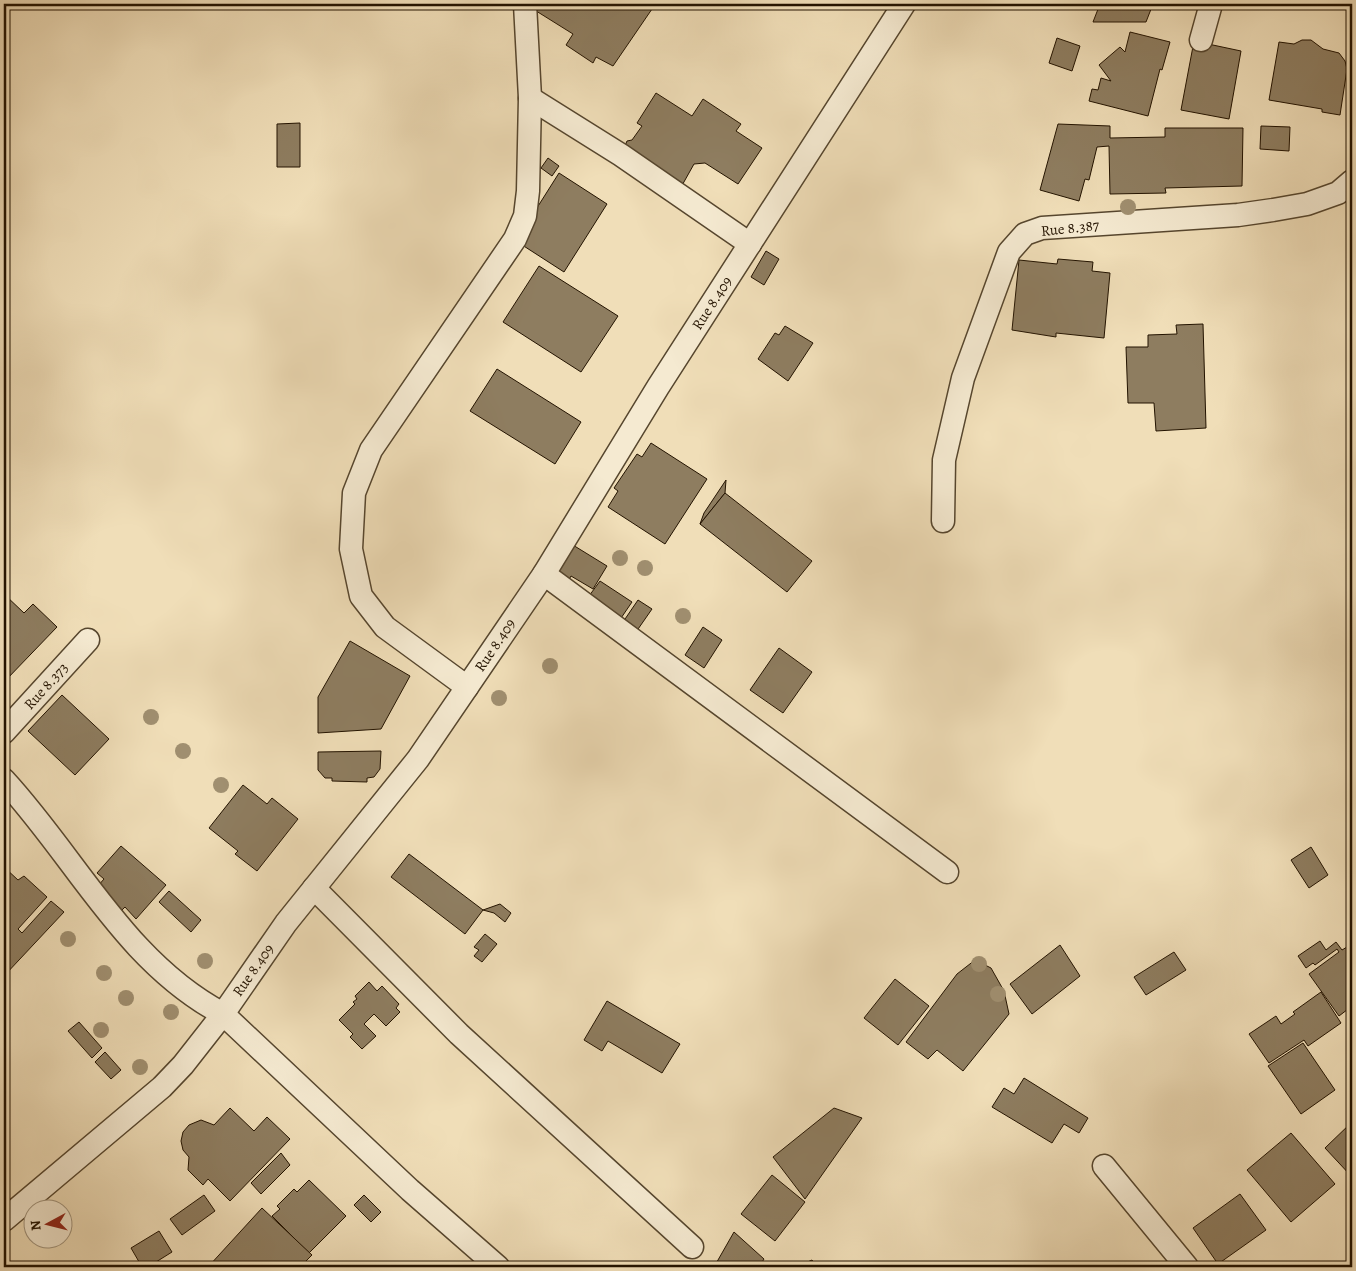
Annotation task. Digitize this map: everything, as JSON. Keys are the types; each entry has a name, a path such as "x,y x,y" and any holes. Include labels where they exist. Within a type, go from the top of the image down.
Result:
{"street":[{"path":"467,687 385,626 360,596 351,549 354,493 371,450 515,239 525,216 528,191 530,98 525,4"},
{"name":"Rue 8.409","path":"4,1220 162,1087 183,1065 223,1014 286,923 418,758 544,574 658,388 904,4"},
{"path":"1201,40 1211,4"},
{"path":"530,98 621,155 750,244"},
{"name":"Rue 8.387","path":"943,521 944,460 963,378 1010,252 1025,234 1042,228 1238,216 1307,204 1338,193 1352,181"},
{"path":"544,574 947,872"},
{"name":"Rue 8.373","path":"4,732 88,640"},
{"path":"4,780 147,959 198,1001 223,1014 410,1190 498,1267"},
{"path":"314,888 459,1034 692,1247"},
{"path":"1104,1166 1187,1267"}],"building":[{"path":"536,4 643,4 652,9 613,66 596,57 593,63 566,45 573,34 533,9"},
{"path":"1100,4 1153,4 1146,22 1093,22"},
{"path":"1130,32 1170,42 1162,70 1160,69 1148,116 1089,101 1092,89 1098,90 1101,78 1111,81 1099,65 1120,47 1125,52"},
{"path":"1057,38 1080,46 1072,71 1049,63"},
{"path":"1302,40 1311,40 1323,49 1339,53 1345,61 1347,69 1340,115 1322,112 1322,109 1269,100 1279,42 1294,44"},
{"path":"1194,41 1241,51 1229,119 1181,110"},
{"path":"656,93 692,116 703,99 741,124 736,131 762,148 738,184 705,163 694,164 680,189 619,160 627,141 632,140 642,126 637,123"},
{"path":"300,123 300,167 277,167 277,124"},
{"path":"1058,124 1110,126 1110,138 1165,137 1165,128 1243,128 1242,186 1165,188 1166,193 1110,194 1109,146 1097,147 1089,180 1085,179 1079,201 1040,190"},
{"path":"1261,126 1290,127 1289,151 1260,149"},
{"path":"548,158 559,166 552,176 541,168"},
{"path":"559,173 607,204 564,272 516,241"},
{"path":"766,251 779,259 764,285 751,277"},
{"path":"1058,259 1093,262 1092,271 1110,273 1104,338 1056,333 1056,337 1012,330 1019,260 1057,264"},
{"path":"539,266 618,316 581,372 503,322"},
{"path":"1352,289 1352,305 1347,303"},
{"path":"1203,324 1206,428 1156,431 1154,403 1128,403 1126,347 1148,347 1148,335 1177,334 1176,325"},
{"path":"785,326 813,343 788,381 758,359 775,333 779,335"},
{"path":"497,369 581,422 555,464 470,411"},
{"path":"651,443 707,479 665,544 608,507 618,491 614,488 637,454 642,457"},
{"path":"726,480 725,493 700,524 704,513"},
{"path":"725,493 812,561 787,592 700,524"},
{"path":"568,542 607,566 593,589 571,576 566,585 562,584 557,557"},
{"path":"600,581 632,602 619,621 589,596"},
{"path":"4,594 24,613 33,604 57,627 5,681"},
{"path":"638,600 652,609 636,632 623,622"},
{"path":"703,627 722,640 704,668 685,655"},
{"path":"350,641 410,676 381,729 318,733 318,697"},
{"path":"779,648 812,672 783,713 750,690"},
{"path":"62,695 109,739 75,775 28,731"},
{"path":"381,751 380,769 374,777 367,778 367,782 332,781 332,778 325,778 318,770 318,752"},
{"path":"243,785 267,804 272,798 298,819 257,871 235,854 238,851 209,828"},
{"path":"121,846 166,885 136,919 125,907 122,910 97,887 104,879 97,873"},
{"path":"1311,847 1328,875 1309,888 1291,860"},
{"path":"409,854 483,910 465,934 391,877"},
{"path":"4,867 18,880 24,876 47,897 18,929 22,933 51,901 64,912 4,976"},
{"path":"169,891 201,920 191,932 159,902"},
{"path":"500,904 511,913 505,922 494,913 483,910"},
{"path":"485,934 497,944 482,962 474,956 479,950 474,947"},
{"path":"1320,941 1326,950 1336,942 1342,950 1347,947 1352,954 1352,1006 1339,1016 1309,974 1339,952 1337,949 1315,965 1313,963 1306,968 1298,956"},
{"path":"1060,945 1080,976 1032,1014 1010,984"},
{"path":"1174,952 1186,970 1146,995 1134,977"},
{"path":"975,960 991,968 1004,991 1009,1014 963,1071 937,1050 928,1059 906,1042 957,974"},
{"path":"895,979 929,1006 898,1045 864,1018"},
{"path":"369,982 377,991 382,986 399,1004 396,1008 400,1012 386,1026 374,1014 364,1024 376,1036 362,1049 350,1037 353,1034 339,1020 355,1004 353,1002 357,999 355,996"},
{"path":"1321,992 1341,1023 1308,1046 1304,1040 1269,1063 1249,1034 1276,1016 1281,1024 1295,1014 1293,1012"},
{"path":"607,1001 680,1044 662,1073 608,1041 602,1051 584,1040"},
{"path":"79,1022 102,1048 92,1058 68,1031"},
{"path":"1303,1043 1335,1090 1301,1114 1268,1066"},
{"path":"105,1052 121,1070 111,1079 95,1062"},
{"path":"1024,1078 1088,1118 1079,1133 1064,1124 1052,1143 992,1107 1004,1088 1014,1094"},
{"path":"230,1108 254,1131 267,1117 290,1139 230,1201 208,1179 203,1185 188,1170 189,1157 183,1150 181,1141 183,1132 189,1125 201,1120 214,1125"},
{"path":"834,1108 862,1118 805,1199 773,1157"},
{"path":"1352,1122 1352,1177 1325,1148"},
{"path":"1291,1133 1335,1184 1291,1222 1247,1170"},
{"path":"281,1153 290,1165 261,1194 251,1183"},
{"path":"772,1175 805,1202 775,1241 741,1214"},
{"path":"309,1180 346,1216 309,1253 272,1216 280,1209 277,1206 294,1189 297,1192"},
{"path":"1240,1194 1266,1230 1218,1264 1193,1228"},
{"path":"204,1195 215,1211 182,1235 170,1219"},
{"path":"364,1195 381,1212 371,1222 354,1205"},
{"path":"262,1208 312,1255 300,1267 208,1267"},
{"path":"159,1231 172,1252 148,1267 142,1267 131,1248"},
{"path":"734,1232 764,1259 759,1267 714,1267"},
{"path":"812,1260 817,1267 796,1267"}]}
